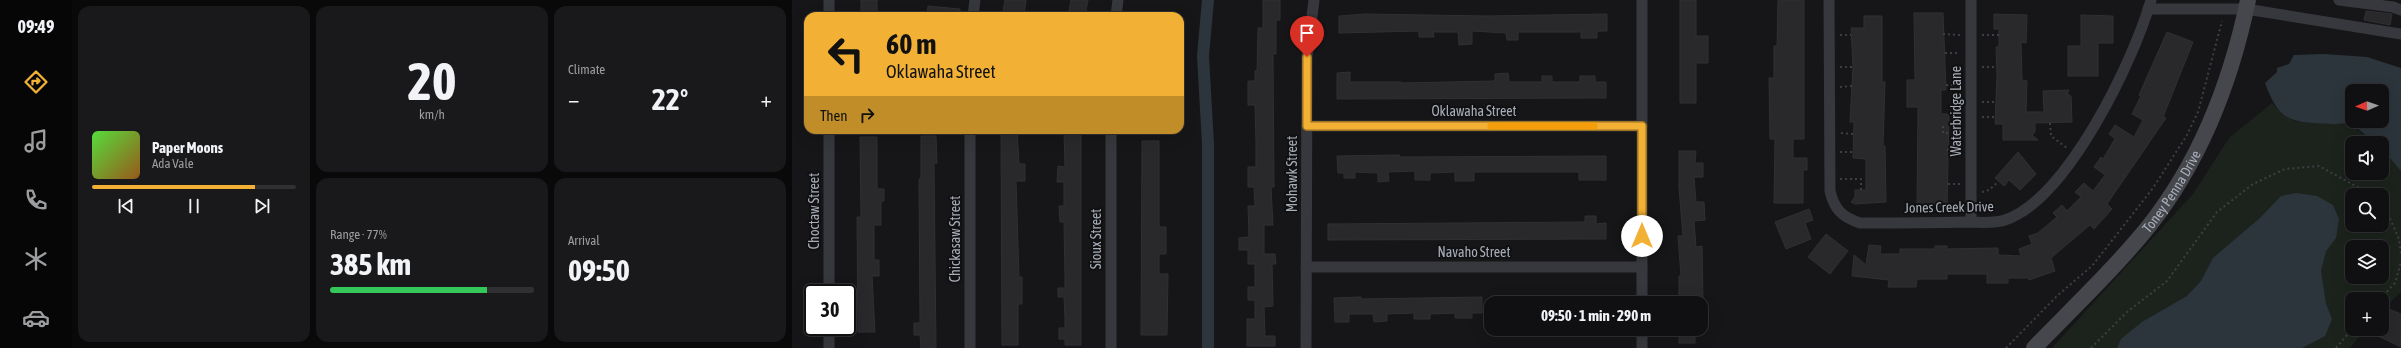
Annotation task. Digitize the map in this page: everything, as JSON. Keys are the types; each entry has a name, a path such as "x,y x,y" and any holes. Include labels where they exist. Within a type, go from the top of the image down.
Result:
{"street":[{"path":"829,0 829,12"},
{"path":"974,12 975,0"},
{"path":"1116,12 1118,0"},
{"name":"Mohawk Street","path":"1306,348 1307,57 1314,0"},
{"path":"1642,0 1642,296"},
{"name":"Jones Creek Drive","path":"1829,0 1830,179 1833,202 1839,212 1848,219 1860,223 1992,222 2018,216 2038,199 2076,155 2108,102 2150,5"},
{"name":"Waterbridge Lane","path":"1971,0 1971,222"},
{"path":"2340,0 2393,7 2401,10"},
{"path":"2150,5 2247,5 2401,34"},
{"name":"Toney Penna Drive","path":"2034,348 2125,254 2171,196 2194,158 2221,98 2233,63 2247,5"},
{"name":"Oklawaha Street","path":"1307,126 1642,126"},
{"name":"Choctaw Street","path":"829,134 829,284"},
{"name":"Chickasaw Street","path":"970,134 970,348"},
{"name":"Sioux Street","path":"1111,134 1111,348"},
{"name":"Navaho Street","path":"1306,267 1642,267"},
{"path":"829,336 829,348"},
{"path":"1642,336 1642,348"}],"path":[{"path":"2006,348 2058,295 2092,266 2153,188 2186,135 2198,112 2222,21"},
{"path":"1943,34 1999,35"},
{"path":"1945,53 1971,53"},
{"path":"1971,67 1996,67"},
{"path":"1971,102 1997,102"},
{"path":"2050,123 2051,136 2076,155"},
{"path":"1943,126 1943,133 1971,133"},
{"path":"2091,348 2127,312 2167,281 2217,212 2253,184 2285,169 2319,166 2359,188"},
{"path":"1830,179 1861,179 1861,190"},
{"path":"1971,193 1990,190 1998,182"},
{"path":"2389,216 2399,239 2401,255"},
{"path":"2387,292 2395,283 2401,262"},
{"path":"2336,348 2346,336"}],"shaded area":[{"path":"2324,54 2367,57 2401,68 2401,171 2389,157 2389,136 2366,136 2356,128 2389,128 2389,84 2345,84 2345,124 2307,123 2297,121 2282,113 2276,106 2265,83 2277,72 2277,68 2289,64 2294,55"},
{"path":"2272,103 2285,116 2295,121 2345,125 2345,128 2355,128 2366,136 2345,136 2345,180 2389,180 2389,157 2401,171 2401,292 2389,303 2389,292 2345,292 2345,336 2359,336 2350,348 2052,348 2193,194 2229,138"},
{"path":"2296,193 2317,196 2333,205 2339,219 2336,238 2326,251 2321,271 2326,304 2332,319 2325,336 2302,348 2117,348 2121,339 2142,322 2187,296 2201,281 2213,258 2260,218 2281,196"}],"building":[{"path":"861,0 877,0 877,12 861,12"},
{"path":"1005,0 1026,0 1024,12 1003,12"},
{"path":"1071,0 1088,0 1086,12 1069,12"},
{"path":"1263,0 1280,0 1280,20 1276,20 1276,54 1273,54 1274,187 1271,187 1273,225 1264,225 1264,254 1275,254 1276,264 1272,264 1273,306 1264,307 1265,336 1275,336 1275,346 1247,346 1247,319 1255,319 1255,300 1248,300 1248,287 1255,287 1255,264 1248,264 1248,250 1239,250 1239,238 1249,237 1248,206 1255,206 1254,187 1248,187 1248,167 1256,167 1256,143 1255,105 1248,105 1248,81 1255,81 1255,71 1257,71 1258,28 1263,28"},
{"path":"1680,0 1696,0 1696,36 1708,36 1708,63 1696,63 1696,103 1680,103"},
{"path":"1778,0 1804,0 1804,139 1793,139 1793,158 1807,158 1807,170 1803,170 1803,203 1774,203 1775,139 1770,139 1769,78 1774,78 1774,46 1777,46"},
{"path":"928,6 960,9 960,12 927,12"},
{"path":"2366,11 2392,14 2390,25 2364,20"},
{"path":"1914,13 1943,13 1946,90 1941,90 1941,114 1949,114 1947,206 1917,206 1918,107 1907,107 1907,80 1915,80"},
{"path":"1365,14 1486,16 1607,14 1607,31 1597,31 1597,38 1581,38 1581,32 1518,32 1518,40 1507,40 1506,33 1472,31 1472,44 1459,45 1458,32 1433,32 1434,37 1419,37 1419,31 1339,33 1339,16"},
{"path":"1994,14 2027,15 2026,43 2021,42 2022,80 2027,81 2026,112 2044,112 2043,91 2069,90 2067,94 2071,96 2072,122 2035,123 2035,132 2032,135 2038,140 2003,140 2003,124 1995,124 1997,75 1996,47 1999,47 1999,29 1994,29"},
{"path":"2081,15 2113,16 2113,43 2098,43 2098,76 2068,76 2068,46 2081,46"},
{"path":"1864,16 1882,16 1882,82 1885,82 1883,146 1885,146 1886,202 1855,204 1851,202 1855,197 1855,190 1866,190 1866,159 1853,158 1854,122 1850,122 1853,67 1851,28 1864,28"},
{"path":"2167,32 2193,42 2163,117 2166,118 2107,204 2112,209 2094,229 2090,225 2051,258 2055,271 2029,280 2028,278 2008,278 2008,283 1987,283 1987,274 1947,274 1947,279 1917,279 1916,287 1888,287 1889,280 1852,276 1854,255 1866,265 1869,245 1881,246 1880,254 1900,254 1900,249 1935,249 1935,246 1947,246 1947,249 1998,248 1998,255 2021,256 2019,249 2032,244 2029,236 2038,233 2057,217 2053,213 2062,205 2067,211 2081,197 2075,192 2084,183 2093,191 2105,175 2094,167 2101,157 2103,159 2115,139 2109,134 2115,125 2134,137 2143,120 2132,114 2141,96 2139,95"},
{"path":"1350,72 1350,82 1401,83 1495,81 1495,74 1508,73 1509,82 1542,82 1542,76 1552,76 1552,82 1580,82 1580,76 1595,76 1595,82 1606,82 1606,98 1337,99 1337,73"},
{"path":"1001,134 1017,134 1019,164 1025,164 1025,181 1016,181 1019,277 1022,277 1022,304 1018,304 1018,345 1002,345"},
{"path":"1064,134 1081,134 1081,345 1065,345 1065,339 1059,339 1059,328 1065,328 1064,297 1058,297 1058,288 1065,288 1064,222 1060,222 1059,206 1064,206 1064,182 1057,182 1058,166 1065,167"},
{"path":"921,136 936,136 937,163 934,163 936,348 921,348 920,335 914,335 914,323 920,323 919,179 921,179"},
{"path":"860,137 877,137 877,189 884,189 884,201 881,201 881,225 874,225 874,260 879,260 879,276 872,276 875,332 858,332 857,217 861,217"},
{"path":"1142,141 1159,141 1159,227 1166,227 1166,254 1159,254 1159,274 1168,274 1167,335 1141,335"},
{"path":"1679,151 1696,151 1695,163 1703,163 1703,177 1694,177 1696,202 1704,202 1705,220 1694,221 1696,247 1702,246 1703,296 1679,296 1679,276 1681,276 1678,236 1683,236 1679,188"},
{"path":"2018,152 2036,174 2020,190 2009,180 2004,186 1995,178"},
{"path":"1399,155 1400,157 1606,156 1606,180 1579,180 1579,172 1474,172 1474,181 1455,181 1455,172 1430,173 1430,180 1415,180 1415,171 1388,172 1389,181 1378,182 1378,173 1355,172 1355,178 1344,178 1344,173 1338,173 1337,156"},
{"path":"1809,209 1813,220 1805,223 1811,239 1786,249 1775,222"},
{"path":"1585,216 1596,216 1596,224 1606,223 1606,239 1328,240 1328,224 1585,222"},
{"path":"1826,234 1848,251 1830,274 1808,257"},
{"path":"1361,297 1361,299 1482,297 1482,313 1472,313 1472,318 1455,318 1455,313 1430,314 1430,319 1414,319 1414,313 1387,314 1387,321 1374,322 1373,314 1349,314 1349,322 1335,322 1334,298"},
{"path":"2389,309 2401,314 2401,347 2378,336 2389,336"},
{"path":"1679,336 1695,336 1695,343 1679,343"}],"waterway":[{"path":"1208,0 1203,56 1208,144 1208,348"}],"slow traffic":[{"path":"1491,126 1594,126"}],"route":[{"path":"1307,57 1307,126 1642,126 1642,236"}]}
